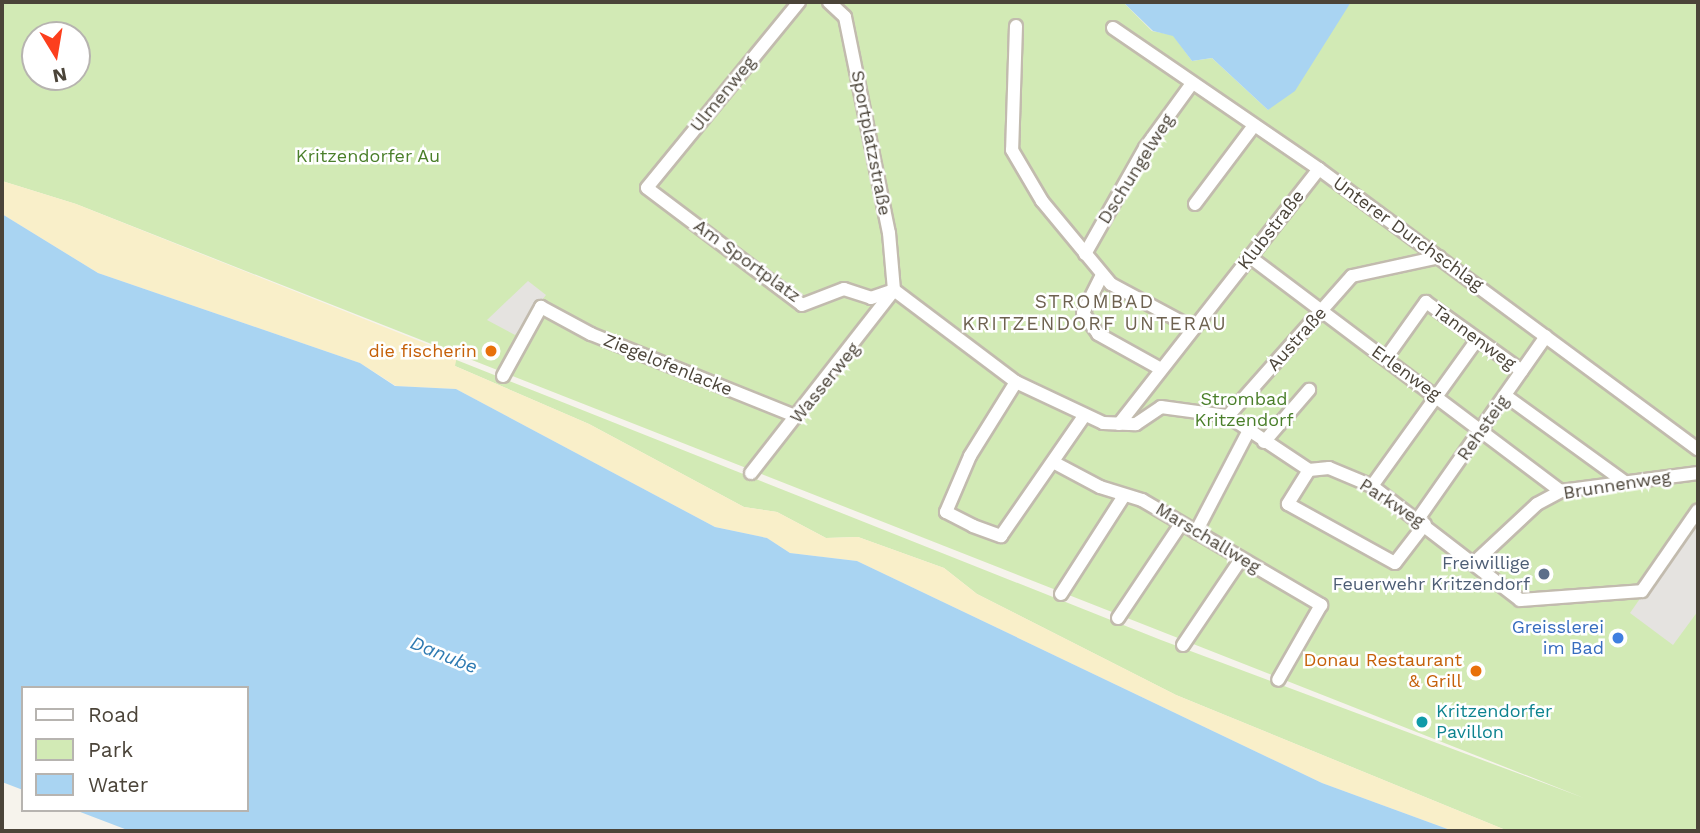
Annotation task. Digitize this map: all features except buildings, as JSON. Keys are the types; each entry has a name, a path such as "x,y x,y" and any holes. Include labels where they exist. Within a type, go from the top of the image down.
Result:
{"street":[{"name":"Ulmenweg","path":"647,188 799,2"},
{"name":"Sportplatzstraße","path":"829,2 845,17 889,233 894,290"},
{"path":"1016,26 1012,150 1102,275 1193,328"},
{"name":"Unterer Durchschlag","path":"1113,28 1252,128 1319,169 1698,449"},
{"name":"Dschungelweg","path":"1085,254 1145,148 1191,86"},
{"path":"1195,204 1252,128"},
{"name":"Klubstraße","path":"1119,424 1319,169"},
{"name":"Am Sportplatz","path":"647,188 802,305 844,289 871,298 894,290"},
{"name":"Erlenweg","path":"1250,257 1561,491"},
{"name":"Austraße","path":"1228,416 1352,276 1439,257"},
{"path":"1102,275 1083,313 1098,334 1161,369"},
{"path":"894,290 1016,382 1084,416 1119,424 1149,420 1161,407 1228,416"},
{"name":"Wasserweg","path":"751,473 894,290"},
{"name":"Tannenweg","path":"1386,358 1426,302 1522,371"},
{"name":"Ziegelofenlacke","path":"503,376 541,307 591,334 797,417"},
{"name":"Rehsteig","path":"1310,470 1289,504 1395,563 1546,336"},
{"path":"1372,486 1434,395 1477,340"},
{"path":"1016,382 970,456 946,512 1001,536 1084,416"},
{"path":"1264,442 1308,390"},
{"path":"1506,396 1626,483"},
{"name":"Parkweg","path":"1228,416 1248,432 1310,470 1329,468 1372,486 1476,561 1493,584 1520,600 1624,596 1642,591 1698,510"},
{"path":"1196,532 1248,432"},
{"name":"Marschallweg","path":"1053,462 1196,532 1321,605 1278,680"},
{"name":"Brunnenweg","path":"1476,561 1537,504 1561,491 1698,473"},
{"path":"1061,594 1125,496"},
{"path":"1118,618 1181,524"},
{"path":"1183,645 1241,559"}],"green space":[{"name":"Strombad Kritzendorf","path":"2,2 1123,2 1152,31 1173,35 1192,61 1212,58 1268,110 1351,2 1698,2 1698,444 1320,166 1110,30 1317,170 1698,453 1698,831 1508,831 1176,695 977,594 944,568 858,537 826,538 777,512 744,507 589,424 455,366 454,359 1161,640 1584,798 76,204 2,181"}],"sand":[{"path":"2,181 76,204 457,356 455,366 589,424 744,507 777,512 826,538 858,537 944,568 977,594 1176,695 1508,831 1453,831 1322,783 857,561 790,553 767,538 715,527 456,389 396,386 360,363 98,273 2,214"}],"shaded area":[{"path":"528,281 546,295 515,335 487,320"},
{"path":"1698,515 1698,611 1673,645 1630,613"}],"water":[{"path":"1123,2 1351,2 1295,91 1268,110 1212,58 1192,61 1173,36 1153,31"},
{"name":"Danube","path":"2,214 98,273 360,363 395,386 456,389 715,527 767,538 790,553 857,561 1322,783 1453,831 130,831 80,812 248,812 248,686 21,686 21,789 2,782"}],"place":[{"name":"die fischerin","path":"491,351"},
{"name":"Freiwillige Feuerwehr Kritzendorf","path":"1544,574"},
{"name":"Greisslerei im Bad","path":"1618,638"},
{"name":"Donau Restaurant & Grill","path":"1476,671"},
{"name":"Kritzendorfer Pavillon","path":"1422,722"}],"district":[{"name":"STROMBAD KRITZENDORF UNTERAU","path":"1095,313"}],"park label":[{"name":"Kritzendorfer Au","path":"368,156"}]}
